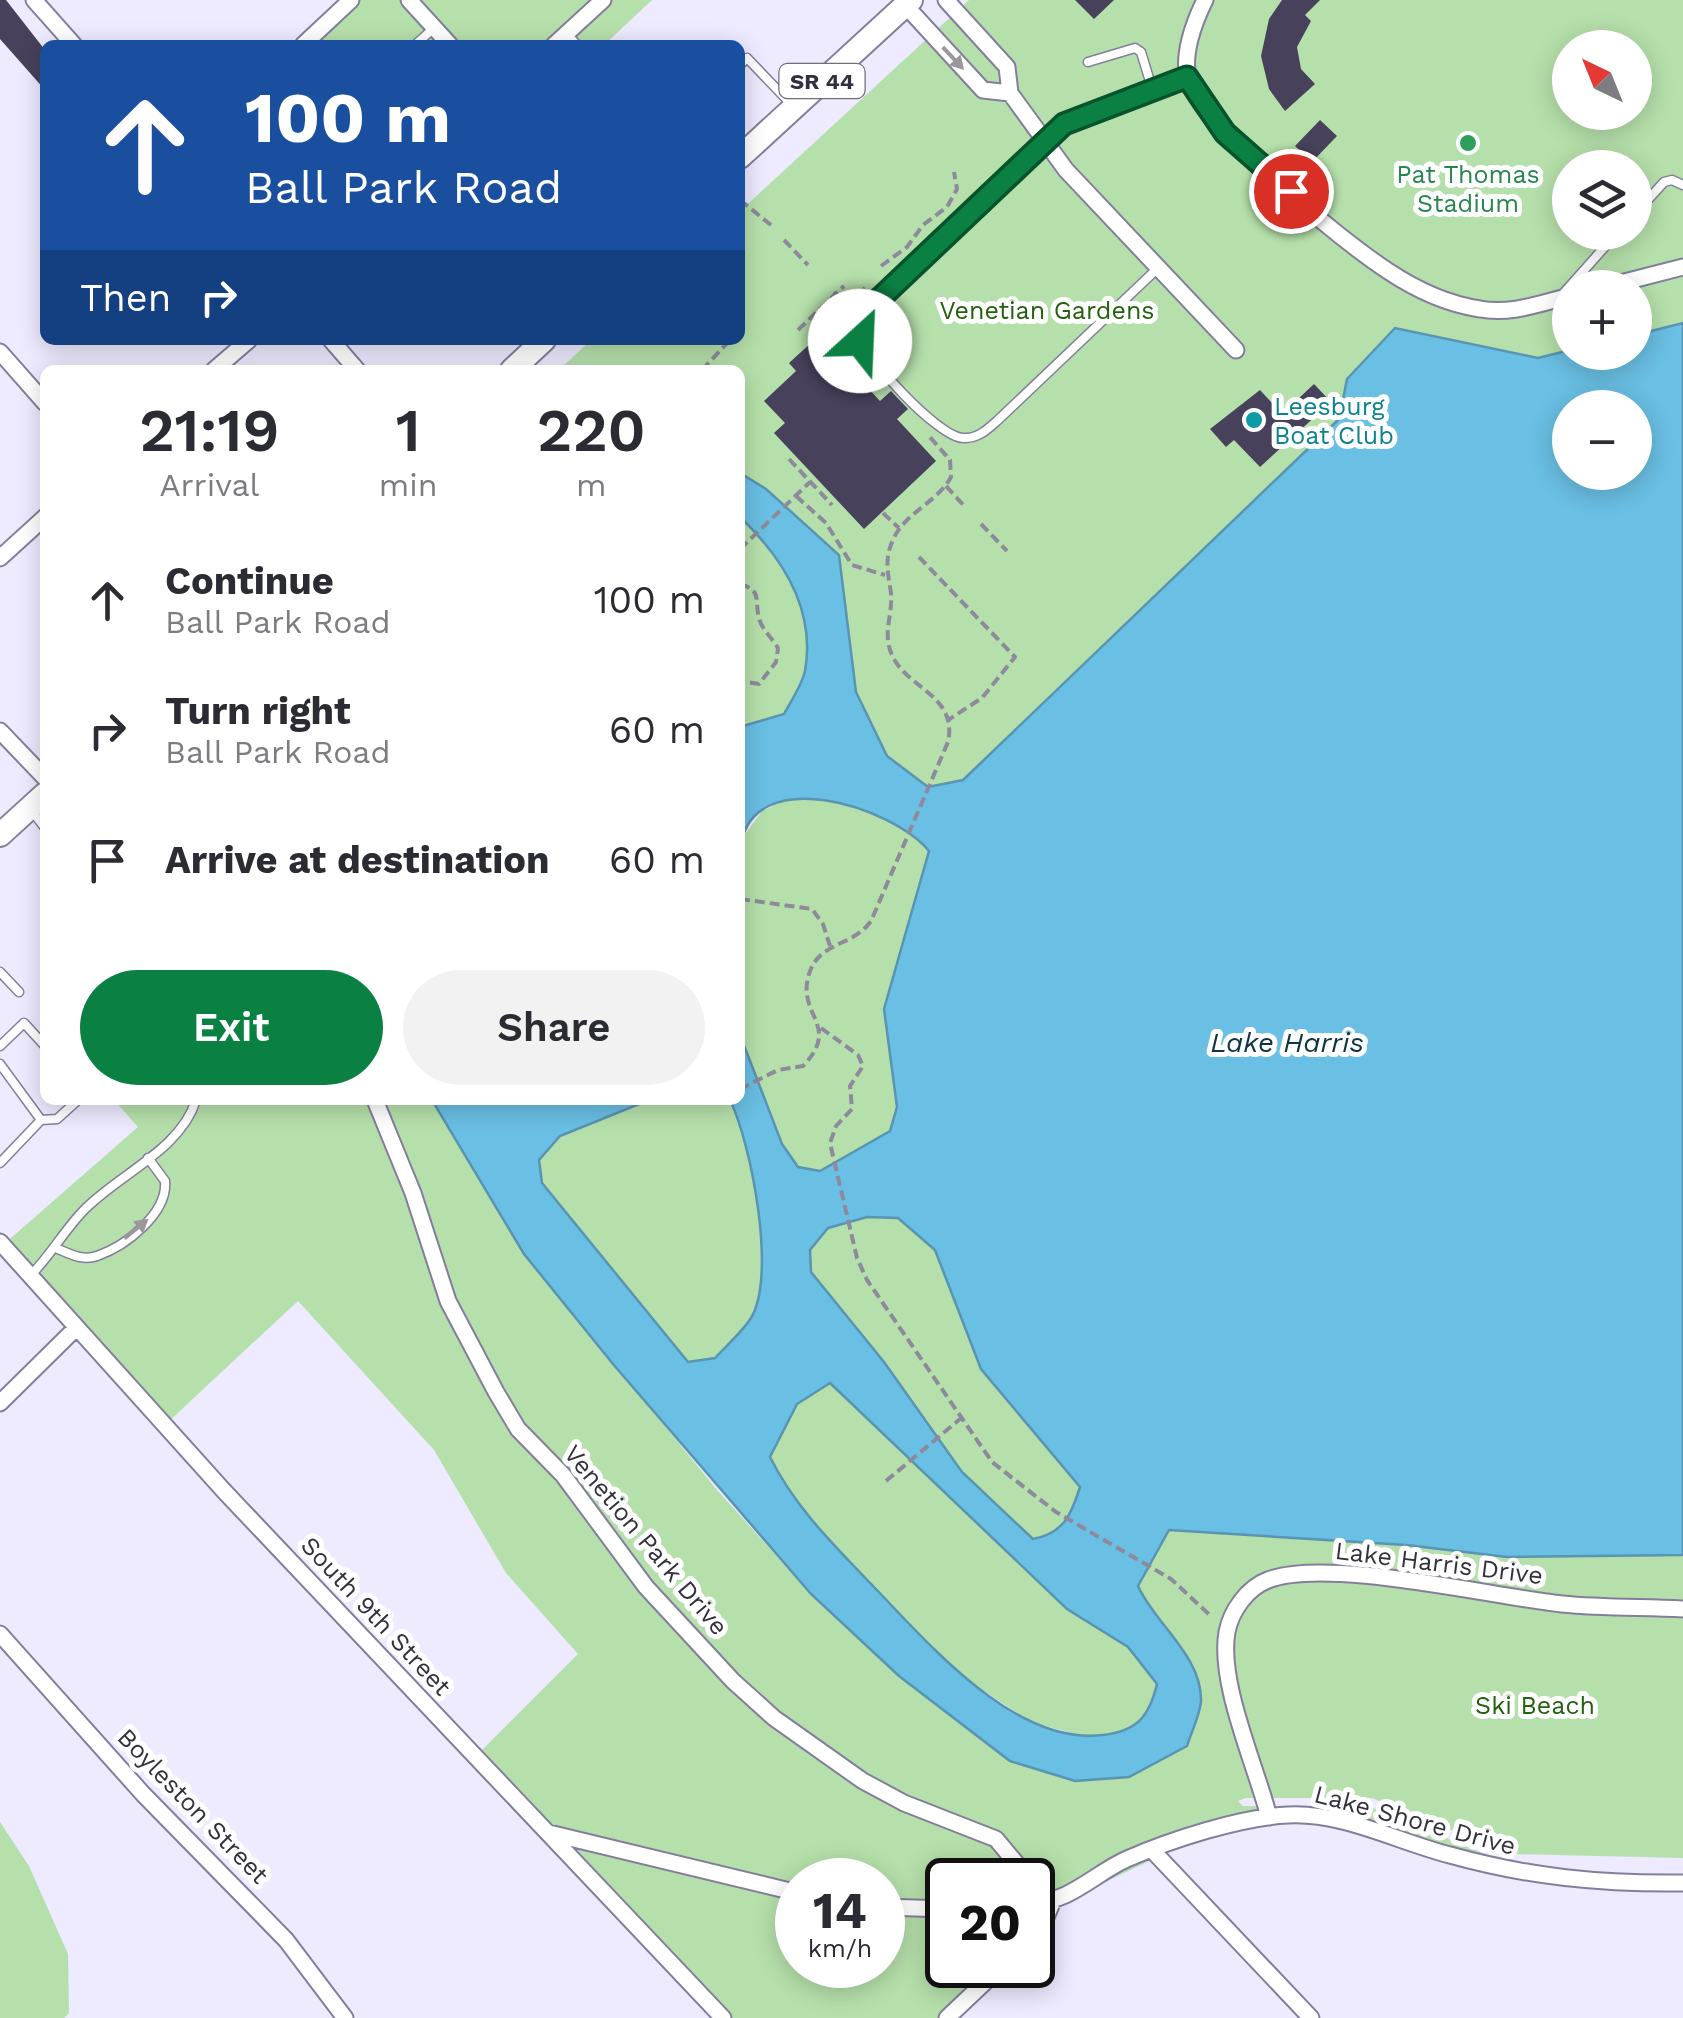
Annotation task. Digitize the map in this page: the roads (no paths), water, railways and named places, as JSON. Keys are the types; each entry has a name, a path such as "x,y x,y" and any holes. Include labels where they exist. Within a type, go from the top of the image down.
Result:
{"main road":[{"name":"SR 44","path":"745,152 908,3"},
{"path":"517,365 539,345"},
{"path":"0,835 37,801"}],"street":[{"path":"34,0 70,40"},
{"path":"307,40 350,0"},
{"path":"408,0 445,40"},
{"path":"567,40 603,0"},
{"path":"946,0 1007,66 1010,93 1066,170 1236,350"},
{"path":"1206,0 1192,34 1187,77 1225,133 1341,237 1388,272 1445,300 1480,310 1522,308 1552,300"},
{"path":"908,3 984,90 1010,93"},
{"path":"1046,143 1078,116 1187,77"},
{"path":"1652,275 1683,267"},
{"path":"220,365 243,345"},
{"path":"335,345 353,365"},
{"path":"0,352 40,396"},
{"path":"0,558 40,522"},
{"path":"0,731 40,773"},
{"name":"Venetion Park Drive","path":"378,1105 413,1193 448,1301 496,1392 518,1429 562,1475 646,1587 733,1682 786,1727 863,1781 904,1803 996,1839 1011,1858"},
{"name":"South 9th Street","path":"0,1242 722,2018"},
{"path":"0,1403 76,1328"},
{"name":"Lake Harris Drive","path":"1269,1816 1228,1670 1230,1624 1244,1598 1258,1585 1287,1576 1322,1574 1563,1604 1683,1609"},
{"name":"Boyleston Street","path":"0,1634 143,1794 286,1940 345,2018"},
{"name":"Lake Shore Drive","path":"1055,1901 1127,1859 1269,1816 1316,1817 1500,1868 1562,1880 1683,1883"},
{"path":"549,1833 775,1887"},
{"path":"1152,1850 1310,2018"},
{"path":"952,2013 979,1988"}],"lane":[{"path":"421,40 434,28"},
{"path":"1088,62 1135,48 1152,88"},
{"path":"745,60 794,108"},
{"path":"1046,143 873,305 860,332 868,355 938,427 958,438 972,438 998,420 1158,268"},
{"path":"1652,195 1664,182 1672,180 1683,186"},
{"path":"1586,270 1603,250"},
{"path":"0,972 20,992"},
{"path":"0,1046 24,1023 40,1041"},
{"path":"0,1064 42,1120"},
{"path":"0,1163 42,1120 57,1119 72,1105"},
{"path":"30,1276 58,1248 82,1212 190,1120 194,1105"},
{"path":"58,1248 76,1257 95,1257 139,1229 159,1209 164,1181 148,1158"}],"water":[{"name":"Lake Harris","path":"1683,323 1683,1555 1507,1557 1406,1545 1169,1530 1138,1586 1186,1655 1199,1685 1201,1701 1187,1746 1129,1777 1075,1781 1010,1761 899,1676 811,1594 524,1254 435,1105 637,1105 560,1136 539,1160 542,1183 688,1362 715,1358 751,1318 762,1272 753,1177 732,1105 745,1105 745,1048 782,1144 798,1167 820,1171 890,1131 897,1107 884,1009 929,851 886,820 825,800 795,799 769,806 750,822 745,836 745,726 784,714 804,676 807,648 806,627 793,586 770,550 745,522 745,476 766,489 839,555 856,692 887,756 928,787 963,780 1339,419 1347,379 1395,328 1538,358 1552,354 1552,370 1652,370 1652,331","holes":["867,1217 898,1218 935,1250 981,1369 1080,1487 1069,1514 1059,1527 1044,1536 1033,1539 962,1472 884,1362 811,1272 810,1250 828,1228","830,1383 1067,1609 1128,1647 1157,1684 1145,1714 1133,1726 1103,1735 1070,1734 1038,1725 1006,1708 947,1662 831,1542 780,1476 770,1457 797,1404"]}],"place":[{"name":"Pat Thomas Stadium","path":"1468,143"},
{"name":"Leesburg Boat Club","path":"1254,420"}],"park label":[{"name":"Venetian Gardens","path":"1047,310"},
{"name":"Ski Beach","path":"1535,1705"}]}
